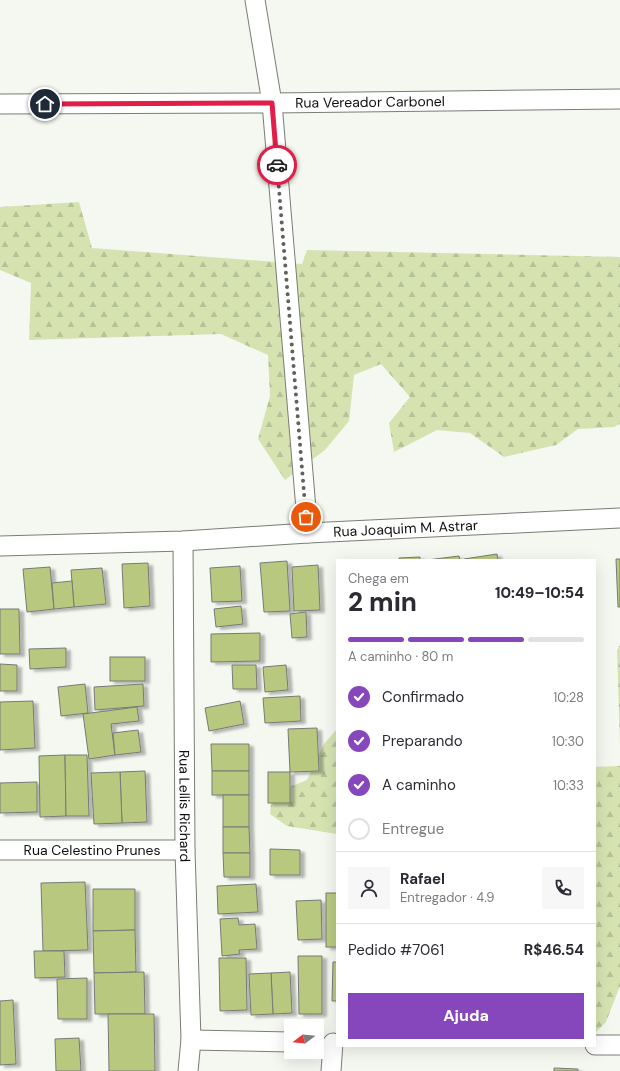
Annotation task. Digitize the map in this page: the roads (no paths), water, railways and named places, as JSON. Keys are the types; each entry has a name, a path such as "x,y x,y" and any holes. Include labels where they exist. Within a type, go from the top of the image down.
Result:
{"street":[{"path":"256,0 272,103 308,533"},
{"name":"Rua Vereador Carbonel","path":"0,104 620,99"},
{"name":"Rua Joaquim M. Astrar","path":"0,546 183,541 308,533 620,518"},
{"name":"Rua Lellis Richard","path":"183,541 185,850 191,1040 188,1071"},
{"name":"Rua Celestino Prunes","path":"0,850 185,850"},
{"path":"191,1040 284,1042"},
{"path":"329,1043 331,1071"},
{"path":"596,1045 620,1045"}]}
